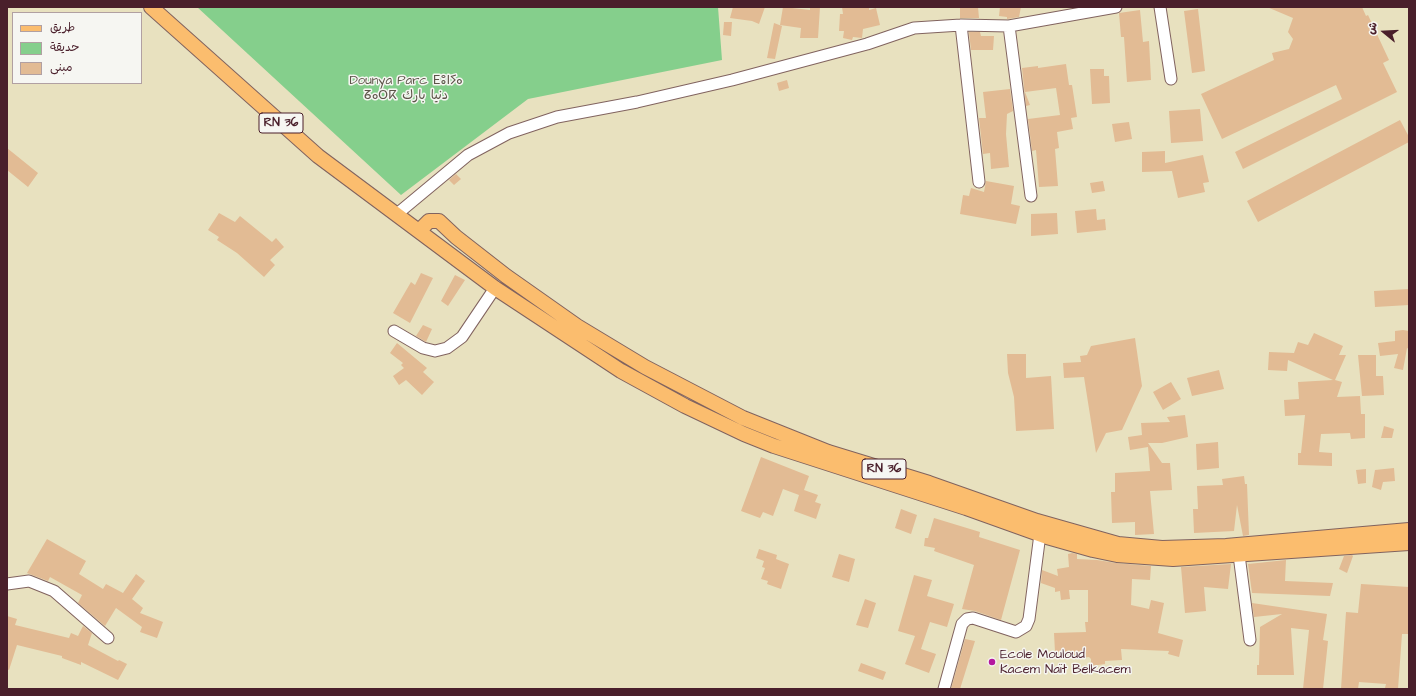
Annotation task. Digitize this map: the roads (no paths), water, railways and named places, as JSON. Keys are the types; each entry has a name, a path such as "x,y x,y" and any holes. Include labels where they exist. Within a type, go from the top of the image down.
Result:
{"main road":[{"name":"RN 36","path":"152,7 318,156 495,288 621,371 685,406 738,431 774,446 974,510 1040,534 1093,550 1136,557 1173,559 1409,543"},
{"name":"RN 36","path":"419,230 429,221 439,220 456,237 499,271 577,326 652,371 743,418 828,452 929,483 1044,523 1118,544 1162,548 1226,546 1409,530"}],"street":[{"path":"397,214 468,155 509,133 557,117 637,102 732,80 867,44 914,28 961,25 1009,26 1116,7"},
{"path":"1160,7 1171,79"},
{"path":"961,25 979,182"},
{"path":"1009,26 1031,196"},
{"path":"394,331 423,348 435,351 447,348 462,337 495,288"},
{"path":"944,689 964,621 973,618 1016,632 1026,626 1029,619 1040,534"},
{"path":"1239,555 1250,640"},
{"path":"7,584 29,581 54,590 108,638"}],"place":[{"name":"Ecole Mouloud Kacem Naït Belkacem","path":"992,662"}],"park label":[{"name":"Dounya Parc ⴹⵓⵏⵢⴰ ⵒⴰⵔⴽ دنيا بارك","path":"406,88"}]}
